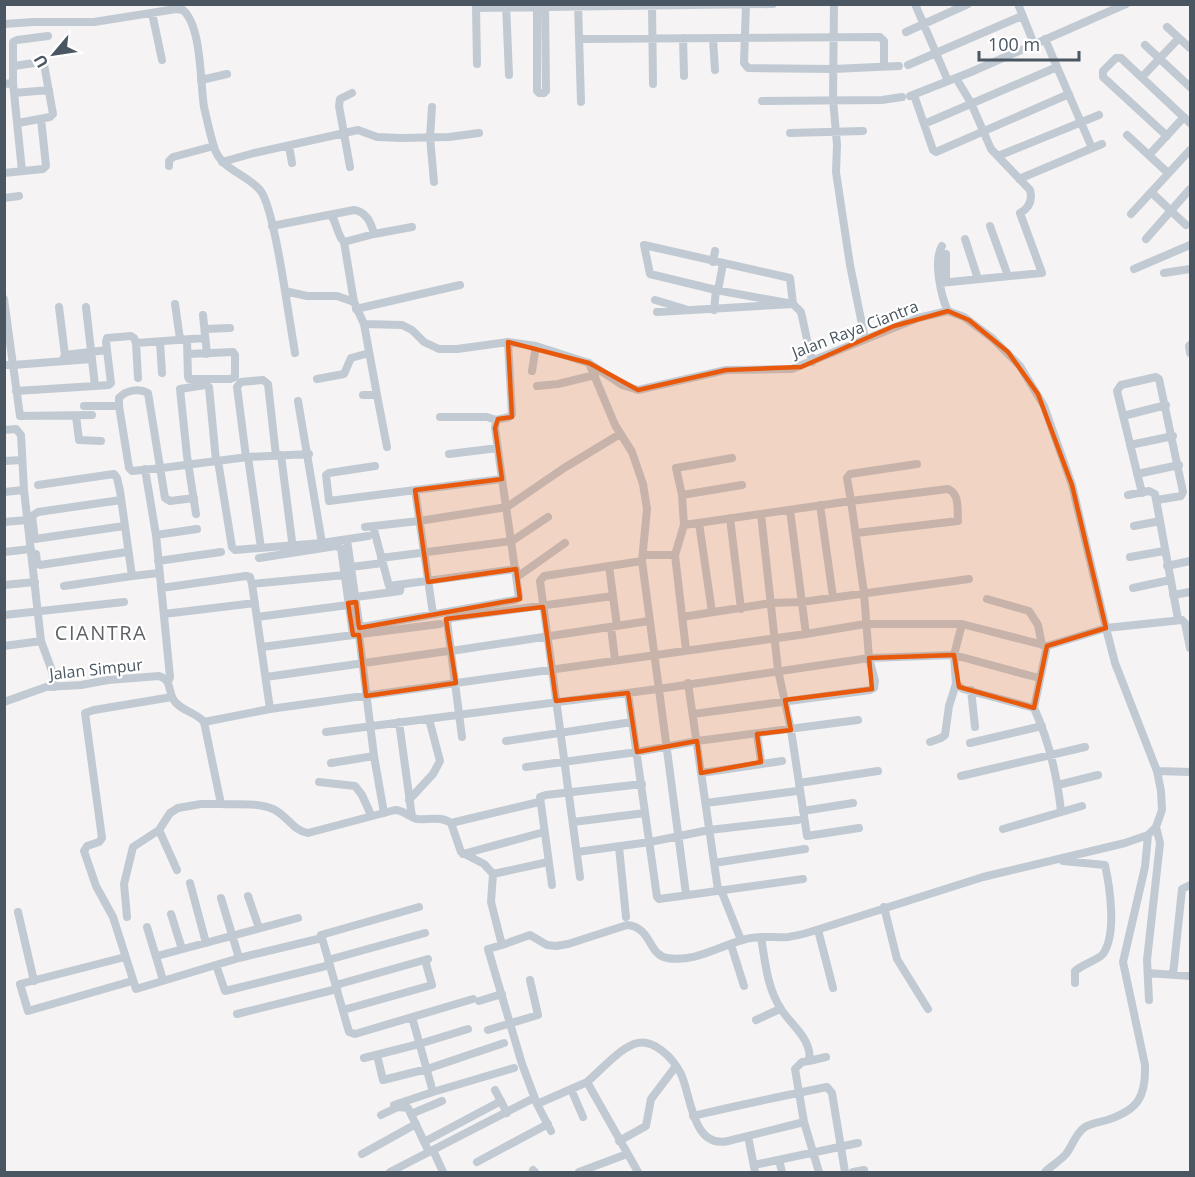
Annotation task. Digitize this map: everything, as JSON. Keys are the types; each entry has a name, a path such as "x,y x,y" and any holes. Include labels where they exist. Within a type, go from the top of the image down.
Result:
{"street":[{"path":"477,64 476,6 773,4"},
{"path":"834,4 833,99 838,183 850,265 865,339"},
{"path":"915,4 922,25 948,81"},
{"path":"906,32 968,4"},
{"path":"1018,4 1034,44"},
{"path":"762,101 882,100 908,96 957,78 1126,4"},
{"path":"578,5 581,102"},
{"path":"746,5 744,63 749,69 833,69 904,65 1022,16"},
{"path":"506,6 509,75"},
{"path":"541,6 542,72"},
{"path":"652,6 653,84"},
{"path":"4,24 94,22 152,13 169,7 183,10 189,16 214,146 222,162 260,190 264,196 280,258 295,352"},
{"path":"152,13 162,60"},
{"path":"1167,27 1191,48"},
{"path":"22,171 14,93 9,84 14,66 14,41 48,36"},
{"path":"579,39 880,37 884,41 884,65"},
{"path":"683,38 684,76"},
{"path":"1142,77 1179,38"},
{"path":"713,39 715,70"},
{"path":"1046,39 1092,148"},
{"path":"1145,45 1191,87"},
{"path":"1149,155 1187,120 1119,57 1114,59 1102,73 1104,78 1167,136"},
{"path":"14,66 42,63 46,68 53,114 50,117 18,123"},
{"path":"924,124 1057,67"},
{"path":"201,80 227,74"},
{"path":"943,283 1042,273 1020,213 1030,204 1032,197 1030,190 991,149 971,103 957,78"},
{"path":"14,93 48,90"},
{"path":"350,167 339,102 352,93"},
{"path":"908,96 936,152 1069,94"},
{"path":"432,107 430,137 434,182"},
{"path":"998,156 1099,115"},
{"path":"4,173 43,169 46,166 41,118"},
{"path":"222,162 360,130 377,137 449,137 479,133"},
{"path":"790,133 863,132"},
{"path":"1127,135 1168,173"},
{"path":"1019,179 1102,144"},
{"path":"169,166 169,161 173,157 214,146"},
{"path":"289,146 292,163"},
{"path":"1131,214 1191,150"},
{"path":"1150,192 1186,225"},
{"path":"1146,239 1190,192"},
{"path":"4,198 19,196"},
{"path":"272,226 351,210 360,211 371,223 374,234"},
{"path":"331,215 336,221 340,237 344,242 355,305 364,324 387,447"},
{"path":"990,226 1008,276"},
{"path":"344,242 412,227"},
{"path":"965,239 978,279"},
{"path":"1134,269 1191,245"},
{"path":"794,304 717,290 650,274 644,246 790,278 794,304 801,312 812,362"},
{"path":"477,1162 550,1127 536,1101 488,949 530,935 550,946 568,944 627,924 635,925 642,930 664,958 688,958 741,940 788,937 818,930 983,877 1103,850 1148,835 1156,827 1162,810 1157,771 1115,663 1072,485 1056,435 1038,394 1008,352 969,320 948,311 943,283 944,250"},
{"path":"713,262 715,251"},
{"path":"714,310 723,264"},
{"path":"1164,273 1191,269"},
{"path":"285,291 307,296 338,296 355,305 460,285"},
{"path":"4,299 9,365 20,417 92,415"},
{"path":"655,300 692,311"},
{"path":"175,304 188,354 190,380 235,377 233,352 188,354"},
{"path":"657,312 794,304"},
{"path":"59,307 64,358"},
{"path":"86,307 94,386"},
{"name":"Jalan Raya Ciantra","path":"364,324 405,326 424,342 438,349 457,350 508,342 536,346 590,363 622,385 638,390 726,370 784,370 801,367 905,322 948,311"},
{"path":"203,315 207,354"},
{"path":"136,343 183,339 230,328"},
{"path":"16,391 111,384 106,339 109,338 133,337 136,343 138,378"},
{"path":"160,342 162,373"},
{"path":"440,417 487,417 496,420 512,414 508,342"},
{"path":"1191,345 1189,346 1191,353"},
{"path":"532,370 536,346"},
{"path":"9,365 91,355 107,350"},
{"path":"317,379 344,374 351,358 369,353"},
{"path":"590,363 615,425 632,452 645,493 647,509 642,558 686,894"},
{"path":"537,386 558,384 595,375"},
{"path":"1142,493 1118,389 1121,385 1158,377 1173,436 1183,495 1156,500"},
{"path":"261,548 237,387 241,382 263,380 268,384 293,549"},
{"path":"196,514 179,390 205,384 210,390 217,461 232,547 238,550 338,547 342,550 345,576 352,602 359,623 363,627 518,599 512,541 495,430 496,420"},
{"path":"194,498 166,500 159,468 148,393 133,390 124,393 120,396 119,406 129,469 132,471 146,470 159,468 188,465 247,457 309,454"},
{"path":"363,395 377,395"},
{"path":"298,401 309,454 322,543"},
{"path":"1123,416 1166,405"},
{"path":"84,406 119,406"},
{"path":"76,416 77,437 80,441 101,441"},
{"path":"4,430 15,429 20,432 27,520 41,641 48,657 54,687"},
{"path":"565,543 516,573 388,585 369,526 419,521 507,507 564,468 620,434"},
{"path":"1130,445 1173,436"},
{"path":"449,454 498,448"},
{"path":"686,650 675,555 684,525 682,495 676,470 677,467 732,458"},
{"path":"4,461 22,460"},
{"path":"693,714 872,689 875,681 869,658 864,593 847,478 850,474 918,464"},
{"path":"1137,474 1179,465"},
{"path":"375,466 326,475 329,501 502,479"},
{"path":"146,470 156,535 170,677 168,682 172,697 180,706 204,722 220,804"},
{"path":"38,485 113,474 117,478 132,576"},
{"path":"682,495 742,485"},
{"path":"684,525 948,489 956,496 958,520 856,533"},
{"path":"4,492 24,490"},
{"path":"415,490 433,614"},
{"path":"1128,495 1151,491 1156,500 1178,619"},
{"path":"121,500 35,513 32,517 37,562 40,565 127,552"},
{"path":"820,505 833,597"},
{"path":"790,510 806,634"},
{"path":"761,514 778,670 791,730 807,836 859,828"},
{"path":"351,567 423,551 512,541 548,517"},
{"path":"730,518 741,609"},
{"path":"4,522 27,520"},
{"path":"1134,526 1160,521"},
{"path":"699,523 712,612"},
{"path":"35,539 124,526"},
{"path":"156,535 197,529"},
{"path":"259,558 322,543 368,536"},
{"path":"347,540 356,635 384,813"},
{"path":"4,552 31,549"},
{"path":"1130,557 1164,551"},
{"path":"158,561 221,552"},
{"path":"580,877 540,580 543,576 609,567 642,558 675,555"},
{"path":"1167,566 1191,561"},
{"path":"609,567 613,596 615,660"},
{"path":"64,586 159,573"},
{"path":"161,588 246,576 250,578 270,709"},
{"path":"252,584 345,576"},
{"path":"682,617 771,603 802,602 969,579"},
{"path":"1133,588 1170,580"},
{"path":"4,585 35,582"},
{"path":"257,617 352,602 397,592 401,590 401,585"},
{"path":"1173,595 1191,592"},
{"path":"462,737 446,622 448,620 613,596"},
{"path":"987,598 1029,611 1038,625 1045,646 1034,708 1051,755 1061,811"},
{"path":"4,615 124,602"},
{"path":"164,614 255,603"},
{"path":"204,722 270,709 865,624 962,624 1045,646 1106,628 1178,619 1185,623 1191,648"},
{"path":"266,677 649,621"},
{"path":"262,647 440,624"},
{"path":"930,742 945,735 949,706 956,684 954,656 962,624"},
{"path":"4,646 41,641"},
{"path":"326,732 658,689 869,658 954,656 1039,678"},
{"name":"Jalan Simpur","path":"4,702 40,688 81,686 145,676 163,676 168,682"},
{"path":"688,683 714,864 720,890 741,940"},
{"path":"956,684 961,688 1034,708"},
{"path":"971,690 975,727"},
{"path":"628,693 657,897 659,899 803,879"},
{"path":"172,697 85,713 102,838 99,842 87,846 84,851 96,886 113,918 136,989 239,958 322,938"},
{"path":"409,800 433,774 440,761 429,719"},
{"path":"526,767 858,720"},
{"path":"399,722 412,818"},
{"path":"506,741 559,731 632,722"},
{"path":"970,743 1042,726"},
{"path":"757,734 761,762"},
{"path":"962,776 1085,747"},
{"path":"331,763 374,756"},
{"path":"701,772 761,762 782,761"},
{"path":"706,803 878,771"},
{"path":"1157,771 1191,772"},
{"path":"1058,784 1098,775"},
{"path":"320,782 355,786 371,815"},
{"path":"552,885 540,797 642,784"},
{"path":"451,823 539,802"},
{"path":"803,811 853,803"},
{"path":"127,917 124,884 131,849 159,830 170,813 178,808 201,804 257,805 282,814 298,830 306,832 400,810 412,818 445,819 451,823 463,854 484,864 493,874 490,903 502,945"},
{"path":"1002,830 1082,806"},
{"path":"573,822 645,813"},
{"path":"577,852 650,842 709,830 798,820"},
{"path":"1149,1000 1147,960 1160,843 1156,827"},
{"path":"159,830 177,870"},
{"path":"463,854 544,832"},
{"path":"1045,1173 1064,1156 1083,1128 1125,1114 1137,1102 1142,1091 1145,1080 1144,1065 1123,962 1145,867 1148,835"},
{"path":"619,847 626,917"},
{"path":"714,864 805,849"},
{"path":"1059,860 1105,866 1108,877 1111,918 1109,937 1102,955 1075,971 1075,983"},
{"path":"493,874 548,862"},
{"path":"190,883 206,943"},
{"path":"1173,975 1182,889 1191,885"},
{"path":"248,896 258,928"},
{"path":"221,898 239,958"},
{"path":"419,907 321,935 349,1032 355,1034 502,994"},
{"path":"884,907 897,959 928,1009"},
{"path":"18,912 34,981"},
{"path":"171,914 182,949"},
{"path":"157,956 298,918"},
{"path":"147,927 163,980"},
{"path":"818,930 833,988"},
{"path":"216,965 225,991 425,933"},
{"path":"761,937 767,975 780,1009 808,1047 809,1061"},
{"path":"731,945 744,986"},
{"path":"125,957 20,984 28,1011 132,981"},
{"path":"237,1014 427,960 432,985 343,1010"},
{"path":"1148,973 1191,976"},
{"path":"488,1030 537,1015 530,980"},
{"path":"756,1020 780,1009"},
{"path":"412,1017 433,1092"},
{"path":"364,1058 468,1029"},
{"path":"377,1055 383,1080 426,1069 504,1043"},
{"path":"638,1173 587,1082 627,1049 639,1043 646,1043 660,1049 676,1066 683,1080 693,1116 706,1137 715,1142 720,1143 804,1122"},
{"path":"819,1173 804,1122 795,1068 802,1062 826,1057"},
{"path":"619,1141 646,1126 651,1099 676,1066"},
{"path":"394,1105 514,1068"},
{"path":"390,1173 507,1113 585,1083"},
{"path":"693,1116 826,1087 830,1089 845,1173"},
{"path":"571,1089 583,1117"},
{"path":"495,1090 507,1113"},
{"path":"411,1114 442,1101"},
{"path":"424,1142 501,1101"},
{"path":"381,1114 403,1106 408,1108 424,1142 443,1173"},
{"path":"362,1154 416,1124"},
{"path":"748,1136 754,1169 813,1151 858,1143"},
{"path":"579,1173 627,1154"},
{"path":"779,1160 782,1173"},
{"path":"853,1173 864,1170"}],"highlighted area":[{"path":"948,311 969,320 1008,352 1038,394 1072,485 1106,628 1047,646 1034,708 959,687 954,655 869,658 872,689 785,700 791,730 757,734 761,762 701,773 697,741 637,752 628,693 556,701 543,607 446,619 456,683 366,696 359,635 353,635 348,603 356,602 359,628 520,599 516,569 428,582 415,490 502,479 495,428 498,419 512,417 508,342 589,363 638,390 726,370 801,367 894,326"}],"district":[{"name":"CIANTRA","path":"101,632"}]}
